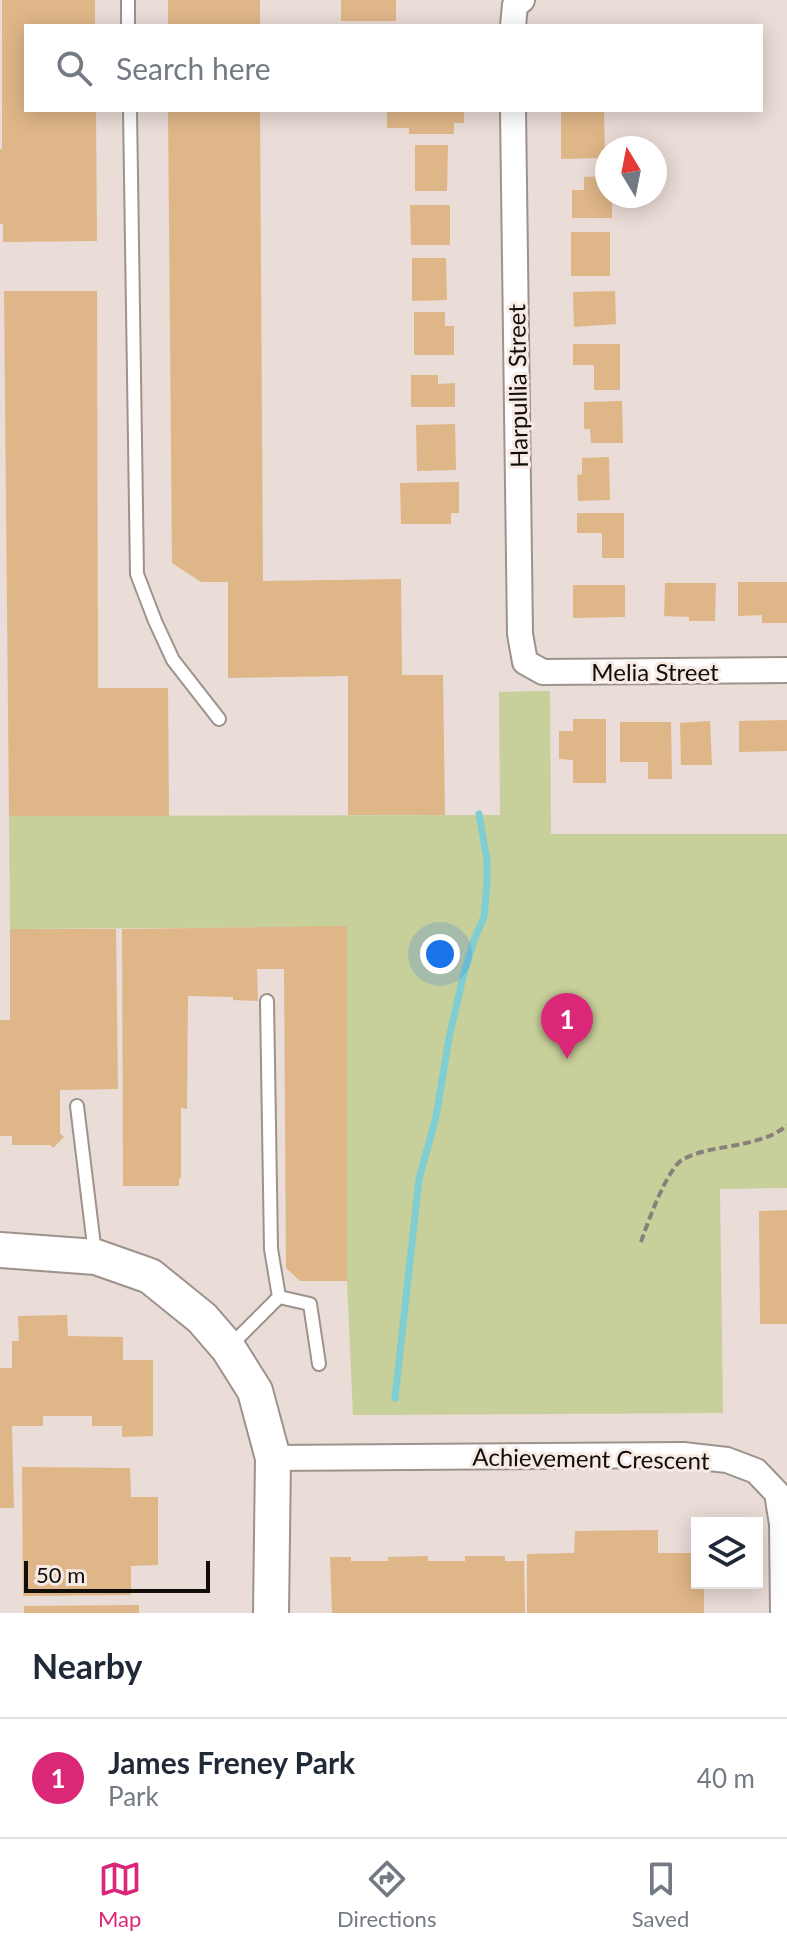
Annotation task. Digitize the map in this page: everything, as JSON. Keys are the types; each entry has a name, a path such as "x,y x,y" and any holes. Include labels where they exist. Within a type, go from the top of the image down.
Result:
{"street":[{"name":"Harpullia Street","path":"513,112 520,634 525,662"},
{"name":"Melia Street","path":"525,662 543,672 787,670"},
{"path":"0,1250 96,1257 150,1276 202,1318 228,1348 255,1391 273,1458 271,1613"},
{"name":"Achievement Crescent","path":"273,1458 683,1455 727,1460 756,1471 777,1493 785,1540 784,1601"}],"lane":[{"path":"128,0 128,24"},
{"path":"130,112 137,574 173,660 219,719"},
{"path":"267,1001 271,1249 279,1297"},
{"path":"77,1106 96,1257"},
{"path":"228,1348 279,1297"},
{"path":"279,1297 310,1304 319,1364"}],"path":[{"path":"641,1242 675,1165 692,1156 769,1137 787,1125"}],"green space":[{"path":"550,691 551,834 787,834 787,1188 720,1189 723,1413 353,1415 347,1281 347,927 10,929 9,816 500,815 499,692"}],"building":[{"path":"2,0 95,0 95,24 24,24 24,112 96,112 97,241 3,242 3,224 0,224"},
{"path":"168,0 260,0 260,24 168,24"},
{"path":"341,0 396,0 396,21 341,21"},
{"path":"168,112 260,112 263,581 401,579 402,675 443,675 445,815 348,815 348,676 228,678 228,582 201,582 172,563"},
{"path":"387,112 464,112 464,123 454,123 454,134 409,134 409,128 387,128"},
{"path":"561,112 604,112 605,136 595,136 595,158 561,159"},
{"path":"415,145 448,145 447,191 415,191"},
{"path":"584,177 595,177 595,208 612,208 612,218 572,218 572,190 584,190"},
{"path":"410,205 450,205 450,245 411,245"},
{"path":"571,232 610,232 610,276 571,276"},
{"path":"412,258 446,258 447,300 412,301"},
{"path":"4,291 97,291 98,688 168,688 169,816 9,816"},
{"path":"615,291 616,324 574,327 573,292"},
{"path":"414,312 445,312 445,326 454,326 454,355 414,355"},
{"path":"573,344 620,344 620,390 594,390 594,365 573,365"},
{"path":"411,375 438,375 438,384 455,383 455,407 411,407"},
{"path":"622,401 623,443 591,443 590,429 584,429 584,402"},
{"path":"455,424 456,470 417,471 416,425"},
{"path":"609,457 610,500 578,501 577,475 582,474 582,458"},
{"path":"459,482 459,513 451,513 451,524 401,524 400,483"},
{"path":"577,513 624,513 624,558 602,558 602,533 577,533"},
{"path":"738,582 787,582 787,623 762,623 762,615 738,616"},
{"path":"665,583 716,583 715,621 689,621 689,617 664,616"},
{"path":"573,585 625,585 625,617 573,618"},
{"path":"573,719 606,719 606,783 573,783 573,760 559,759 559,731 573,731"},
{"path":"787,720 787,751 739,752 739,721"},
{"path":"710,721 712,765 681,765 680,723"},
{"path":"620,722 671,722 672,779 648,779 648,762 620,762"},
{"path":"347,926 347,1281 300,1281 286,1268 284,969 257,969 258,1001 188,996 187,1109 181,1108 179,1186 123,1186 122,929"},
{"path":"10,929 116,929 118,1089 60,1090 60,1133 64,1137 53,1148 50,1145 12,1145 12,1136 0,1136 0,1020 10,1020"},
{"path":"787,1210 787,1324 760,1324 759,1211"},
{"path":"67,1315 68,1336 123,1337 123,1360 153,1360 153,1436 122,1437 122,1426 92,1426 92,1416 43,1416 43,1426 12,1426 14,1508 0,1508 0,1368 12,1368 12,1341 19,1341 18,1316"},
{"path":"22,1467 130,1468 131,1497 158,1497 158,1565 131,1566 131,1595 23,1596"},
{"path":"658,1530 658,1553 691,1553 691,1589 704,1589 704,1613 527,1613 527,1554 574,1553 575,1531"},
{"path":"428,1556 428,1561 465,1561 465,1556 505,1556 505,1561 524,1561 525,1613 332,1613 330,1557 351,1557 351,1561 388,1561 388,1557"},
{"path":"139,1605 139,1613 24,1613 24,1606"}],"waterway":[{"path":"395,1398 419,1179 436,1117 463,977 484,917 487,860 479,814"}],"place":[{"name":"James Freney Park","path":"567,1059"}]}
